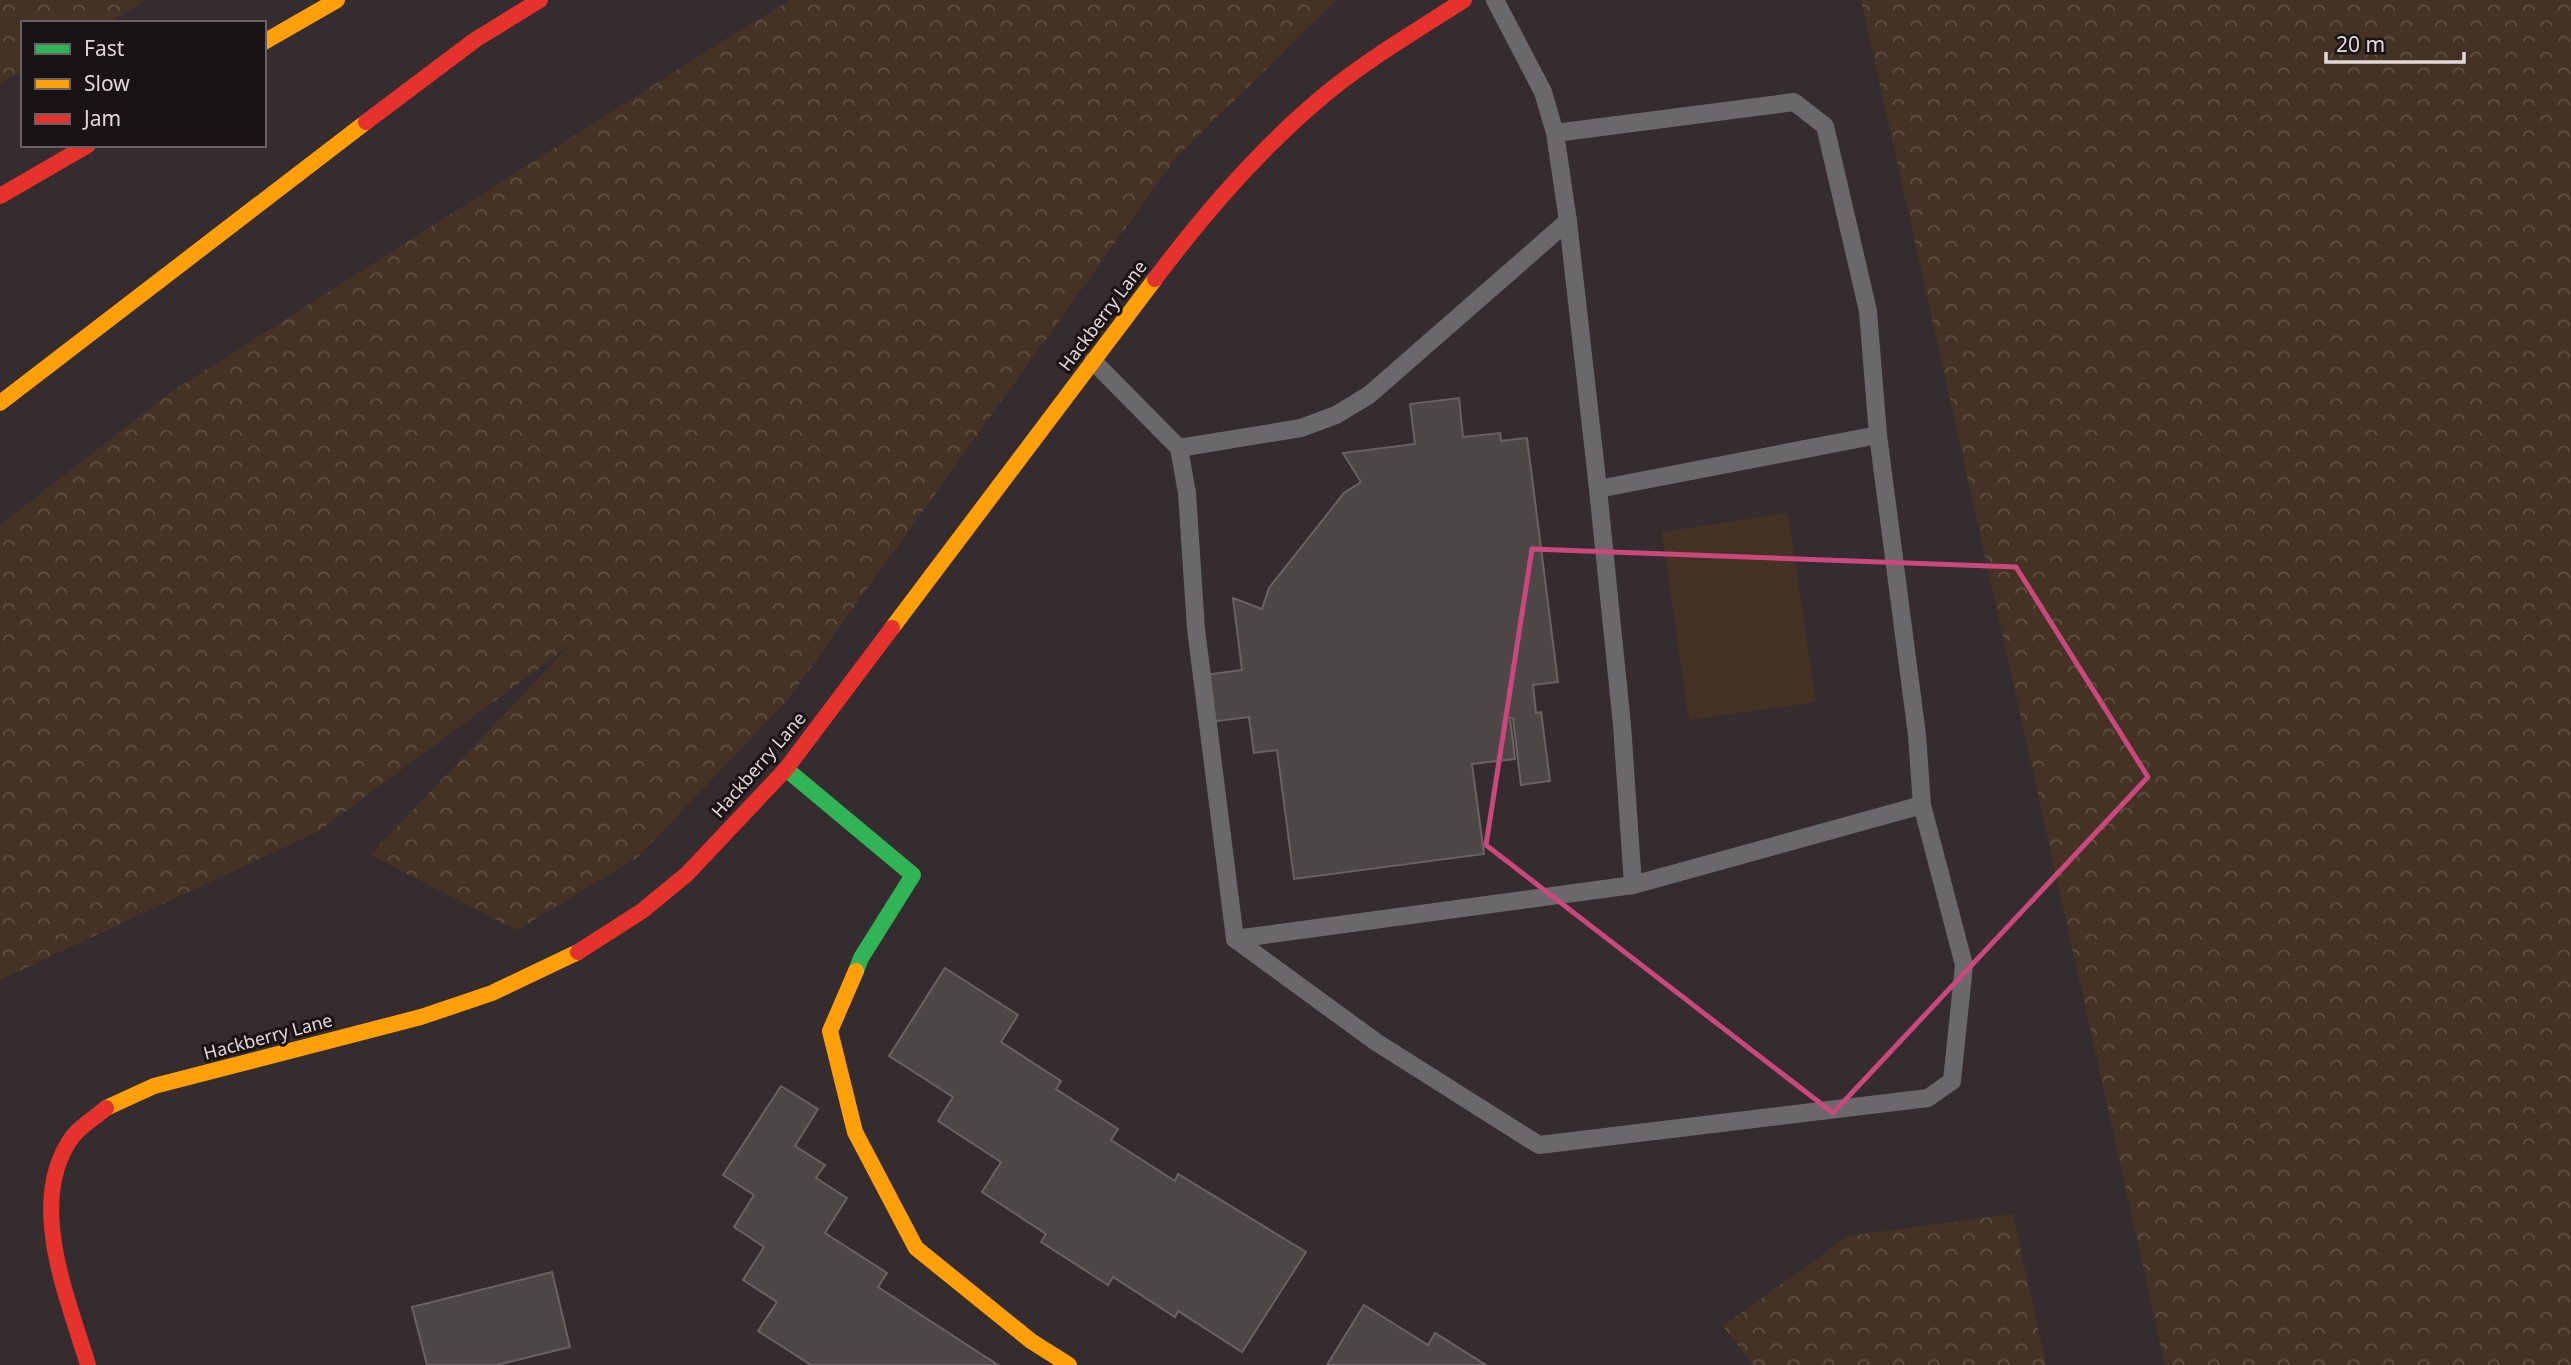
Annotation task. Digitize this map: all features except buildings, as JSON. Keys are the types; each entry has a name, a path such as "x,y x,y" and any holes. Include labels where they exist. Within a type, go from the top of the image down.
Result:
{"main road":[{"path":"266,42 337,0"},
{"path":"0,403 301,170 475,40 540,0"},
{"name":"Hackberry Lane","path":"88,1365 56,1255 50,1217 50,1188 57,1164 66,1143 83,1125 100,1110 125,1096 154,1086 421,1017 492,993 587,948 642,911 687,874 786,769 1168,262 1237,183 1307,111 1391,47 1464,0"},
{"path":"0,196 85,147"},
{"path":"786,769 914,874 861,958 830,1031 855,1132 916,1248 1031,1341 1069,1365"}],"lane":[{"path":"1495,0 1543,92 1555,133 1568,220 1598,489 1622,725 1633,885"},
{"path":"1093,362 1179,448 1187,493 1196,629 1235,939 1376,1042 1539,1145 1928,1098 1952,1081 1964,965 1923,805 1917,734 1878,435 1868,311 1825,126 1794,102 1555,133"},
{"path":"1179,448 1301,428 1336,415 1369,395 1568,220"},
{"path":"1598,489 1878,435"},
{"path":"1235,939 1633,885 1923,805"}],"highlighted area":[{"path":"1532,549 2016,567 2148,777 1833,1113 1486,845"}],"green space":[{"path":"0,0 146,0 111,21 21,21 21,72 0,83"},
{"path":"791,0 1337,0 1177,156 789,698 637,858 517,930 370,855 569,646 317,832 0,980 0,525 171,392"},
{"path":"1861,0 2571,0 2571,1365 2165,1365"},
{"path":"1788,513 1816,702 1689,720 1662,532"},
{"path":"2013,1214 2046,1365 1753,1365 1723,1326 1848,1236"}],"traffic: fast":[{"path":"786,769 913,875 861,958 856,971"}],"traffic: slow":[{"path":"266,41 337,0"},
{"path":"0,403 366,122"},
{"path":"892,628 1155,279"},
{"path":"106,1108 154,1086 421,1017 492,993 578,952"},
{"path":"856,971 830,1031 855,1132 916,1248 1031,1341 1069,1365"}],"traffic: jam":[{"path":"366,122 475,40 540,0"},
{"path":"1155,279 1234,183 1299,117 1356,71 1464,0"},
{"path":"0,196 85,147"},
{"path":"578,952 642,911 687,874 786,769 892,628"},
{"path":"88,1365 70,1310 55,1249 51,1219 52,1189 59,1161 73,1136 106,1108"}]}
